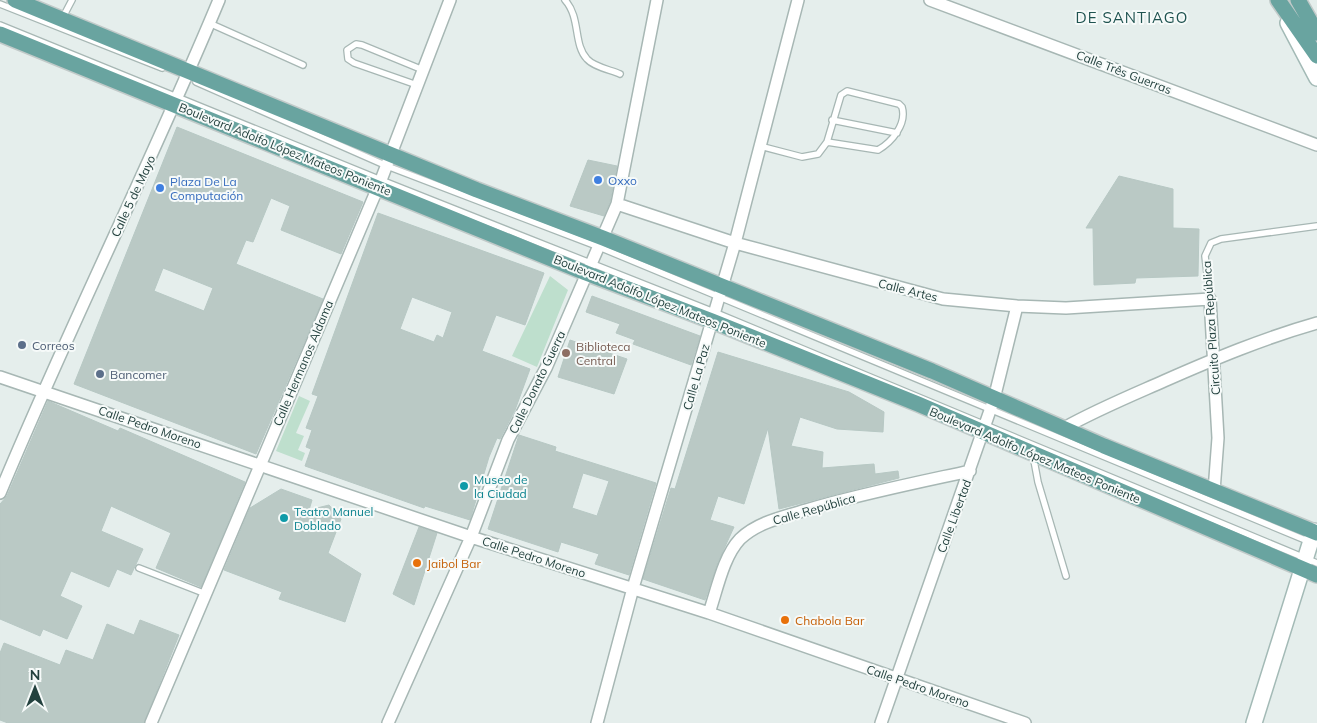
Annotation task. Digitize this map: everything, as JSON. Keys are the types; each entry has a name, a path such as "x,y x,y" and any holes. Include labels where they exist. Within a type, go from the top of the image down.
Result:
{"main road":[{"path":"15,0 188,74 278,109 389,160 477,190 992,404 1064,428 1315,535"},
{"path":"1277,0 1317,56"},
{"path":"1298,0 1317,33"},
{"name":"Boulevard Adolfo López Mateos Poniente","path":"0,34 177,100 380,184 713,316 984,428 1033,453 1308,563 1317,575"}],"street":[{"name":"Calle 5 de Mayo","path":"0,493 43,390 177,100 218,0"},
{"name":"Calle Hermanos Aldama","path":"151,723 380,184 450,0"},
{"name":"Calle Donato Guerra","path":"388,723 471,537 508,440 546,368 617,204 657,0"},
{"name":"Calle La Paz","path":"597,723 633,588 735,243 798,0"},
{"name":"Calle Três Guerras","path":"930,0 1317,145"},
{"path":"1277,0 1317,78"},
{"name":"Calle Artes","path":"617,204 735,243 943,299 1017,306 1066,308 1210,299"},
{"name":"Circuito Plaza República","path":"1210,299 1218,438 1214,491"},
{"name":"Calle Libertad","path":"881,723 992,404 1017,306"},
{"path":"1064,428 1090,414 1214,359 1280,334 1317,323"},
{"name":"Calle Pedro Moreno","path":"0,377 43,390 471,537 709,613 1025,723"},
{"name":"Calle República","path":"709,613 730,552 739,540 751,530 770,521 837,501 970,471"},
{"path":"1254,723 1308,563 1315,535"}],"lane":[{"path":"62,19 72,0"},
{"path":"565,0 575,15 582,50 587,60 620,74"},
{"path":"0,4 188,74"},
{"path":"209,23 303,65"},
{"path":"0,25 177,100"},
{"path":"417,86 354,63 348,59 348,50 356,44 362,45 423,70"},
{"path":"760,146 802,157 818,154 827,142 841,95 847,91 899,104 902,107 903,115 897,133 885,146 872,151 827,142"},
{"path":"832,120 897,133"},
{"name":"Circuito Plaza República","path":"1210,299 1205,256 1211,243 1221,239 1317,226"},
{"path":"992,404 1315,535"},
{"path":"984,428 1308,563"},
{"path":"1033,453 1038,482 1066,576"},
{"path":"139,568 206,594"}],"green space":[{"path":"550,276 568,290 537,367 512,356"},
{"path":"299,396 310,401 296,433 304,436 298,450 305,453 302,461 276,451"}],"building":[{"path":"177,127 363,202 341,254 281,230 290,206 271,198 253,242 246,240 236,264 323,299 256,454 74,384","holes":["163,268 213,288 204,311 154,291"]},
{"name":"Oxxo","path":"588,160 617,166 610,202 604,216 570,206"},
{"path":"1119,176 1173,189 1173,228 1199,229 1198,276 1136,278 1135,283 1094,285 1093,228 1086,228"},
{"path":"378,213 544,273 525,325 496,315 482,351 530,369 515,410 500,439 497,438 489,457 470,520 425,506 424,508 305,466 311,449 306,447 312,430 306,428 318,396 312,394","holes":["412,297 452,312 443,338 437,335 434,342 400,329"]},
{"path":"592,296 700,336 691,365 633,344 635,340 616,333 620,324 586,312"},
{"path":"570,340 627,359 614,394 558,377"},
{"path":"718,352 849,392 884,412 883,432 837,429 800,417 791,446 823,452 822,468 874,464 875,474 898,471 899,478 779,509 768,428 744,504 718,496 710,520 734,527 718,562 705,600 643,579 671,488 675,489"},
{"path":"48,401 118,431 120,428 245,482 201,587 156,568 171,533 111,506 101,531 143,549 131,575 117,569 109,587 71,571 60,596 82,606 67,639 43,629 40,636 0,619 0,504 7,496"},
{"path":"519,435 556,447 555,451 656,483 629,575 595,564 599,554 561,542 558,552 488,529","holes":["583,473 609,481 597,516 572,508"]},
{"path":"281,489 312,500 309,510 329,505 341,519 328,553 361,574 345,622 279,599 282,592 224,570 250,508"},
{"name":"Jaibol Bar","path":"419,527 437,533 414,605 393,594"},
{"path":"140,620 179,635 144,723 8,723 0,720 0,653 4,643 60,665 66,650 93,660 107,624 134,635"}],"place":[{"name":"Oxxo","path":"598,180"},
{"name":"Plaza De La Computación","path":"160,188"},
{"name":"Correos","path":"22,345"},
{"name":"Biblioteca Central","path":"566,353"},
{"name":"Bancomer","path":"100,374"},
{"name":"Museo de la Ciudad","path":"464,486"},
{"name":"Teatro Manuel Doblado","path":"284,518"},
{"name":"Jaibol Bar","path":"417,563"},
{"name":"Chabola Bar","path":"785,620"}],"district":[{"name":"DE SANTIAGO","path":"1132,17"}]}
